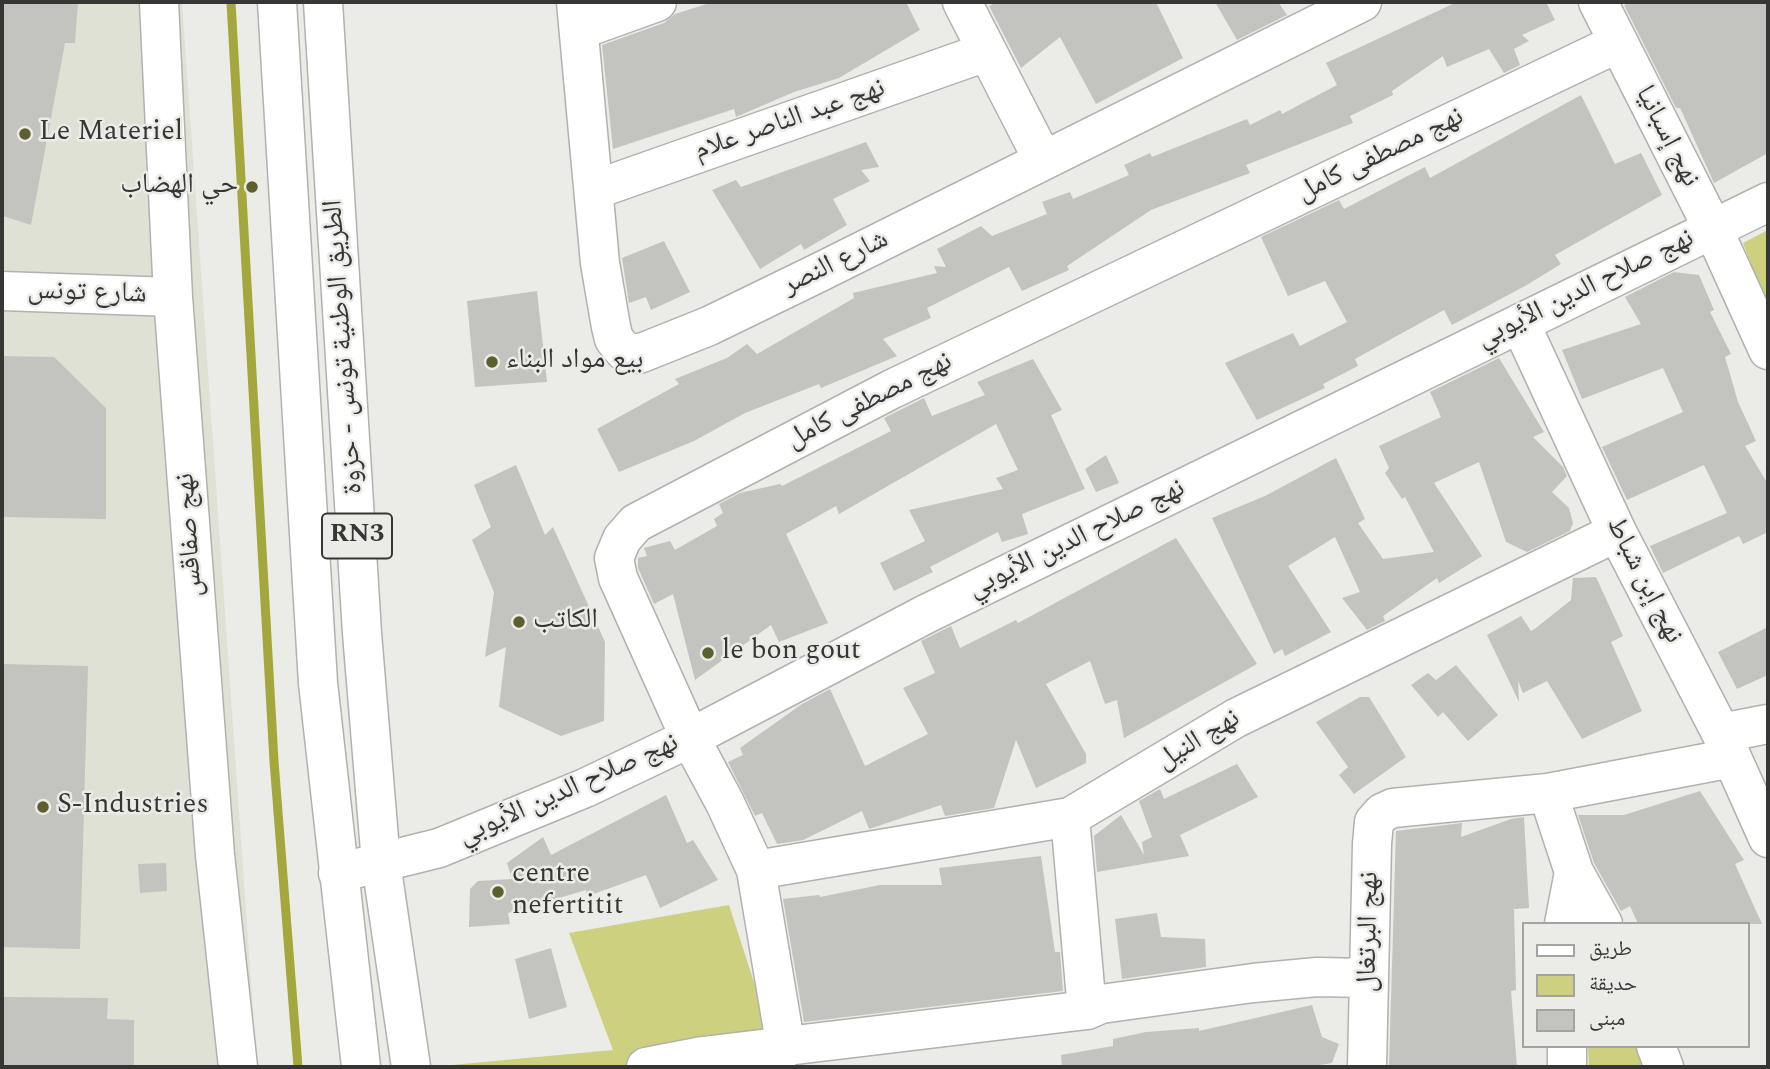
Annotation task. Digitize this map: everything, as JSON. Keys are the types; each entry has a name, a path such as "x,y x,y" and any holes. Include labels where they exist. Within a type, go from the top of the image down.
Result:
{"street":[{"name":"نهج صفاقس","path":"159,2 173,297 215,855 239,1067"},
{"name":"الطريق الوطنية تونس - حزوة","path":"277,2 318,683 360,1067"},
{"name":"الطريق الوطنية تونس - حزوة","path":"323,2 362,634 381,863 411,1067"},
{"path":"577,16 657,2"},
{"path":"962,2 1043,160"},
{"name":"شارع النصر","path":"577,16 600,263 614,339 624,351 639,354 722,320 1362,2"},
{"name":"نهج إسبانيا","path":"1598,2 1713,229 1768,350"},
{"name":"نهج مصطفى كامل","path":"786,1048 756,870 725,803 690,738 618,578 614,558 622,539 636,523 892,389 1618,43"},
{"name":"نهج عبد الناصر علام","path":"594,190 986,52"},
{"name":"نهج صلاح الدين الأيوبي","path":"338,873 478,834 690,738 926,614 1768,202"},
{"name":"شارع تونس","path":"2,291 173,297"},
{"name":"نهج إبن شباط","path":"1520,323 1617,532 1726,745 1768,838"},
{"name":"نهج النيل","path":"756,870 1070,817 1236,718 1617,532"},
{"path":"1602,922 1574,872 1548,793 1726,745 1768,724"},
{"name":"نهج البرتغال","path":"1367,1067 1374,822 1393,807 1548,793"},
{"path":"1070,817 1087,1010"},
{"path":"1564,922 1574,872"},
{"path":"646,1067 704,1062 786,1048 1087,1010 1101,1004 1253,983 1317,977 1368,978"},
{"path":"1567,1048 1567,1067"},
{"path":"1657,1048 1664,1067"}],"shaded area":[{"path":"2,2 182,2 257,1067 2,1067"}],"green space":[{"path":"1768,230 1768,309 1743,243"},
{"path":"729,905 779,1060 737,1067 430,1067 613,1050 569,933"},
{"path":"1588,1048 1639,1048 1647,1067 1589,1067"}],"building":[{"path":"2,2 78,2 75,43 65,43 31,225 3,216"},
{"path":"713,2 906,2 920,30 839,78 794,92 736,117 734,109 613,149 602,45 664,23 675,14"},
{"path":"997,2 1156,2 1183,58 1096,104 1060,37 1021,68 989,6"},
{"path":"1215,2 1278,2 1287,15 1237,40"},
{"path":"1457,2 1546,2 1555,20 1522,35 1529,41 1514,49 1520,65 1504,73 1489,49 1447,67 1443,56 1392,91 1393,95 1350,116 1353,123 1246,165 1250,173 1151,210 1067,266 1069,270 1022,291 1009,267 927,308 931,318 883,339 897,356 821,388 819,384 745,413 694,441 619,472 597,429 679,384 675,379 727,358 747,344 757,354 854,298 853,293 937,273 934,266 946,267 937,249 981,226 992,236 1047,214 1042,202 1070,192 1073,199 1129,175 1124,165 1150,153 1152,157 1247,119 1250,125 1280,110 1282,114 1337,85 1326,63"},
{"path":"1634,2 1768,2 1768,153 1714,183 1680,108 1676,108 1624,5"},
{"path":"1581,95 1615,164 1641,153 1662,195 1555,255 1561,264 1525,286 1452,325 1444,310 1355,359 1358,366 1323,384 1325,388 1257,420 1225,363 1293,333 1300,346 1347,322 1325,281 1288,296 1261,237 1339,200 1344,209 1425,167 1430,178"},
{"path":"866,142 879,167 861,170 870,181 833,199 847,225 804,250 801,244 760,269 712,190 736,180 741,187"},
{"path":"664,241 690,292 651,310 646,297 629,303 622,258"},
{"path":"1674,272 1699,275 1714,310 1710,312 1731,354 1725,357 1738,402 1756,441 1745,446 1768,484 1768,532 1743,544 1739,536 1663,573 1650,546 1727,513 1704,465 1627,500 1602,447 1683,412 1663,368 1582,399 1562,350 1641,324 1625,297"},
{"path":"537,291 547,382 475,387 467,301"},
{"path":"2,356 54,357 106,408 106,519 2,517"},
{"path":"1499,358 1544,432 1533,437 1563,467 1567,476 1552,492 1569,508 1573,523 1570,531 1527,552 1506,542 1479,462 1434,483 1482,556 1439,583 1437,578 1383,616 1385,621 1367,630 1342,598 1360,592 1335,537 1288,566 1331,632 1285,656 1282,649 1274,654 1212,518 1265,496 1336,458 1365,519 1358,523 1383,559 1434,552 1405,497 1402,499 1385,473 1389,468 1379,446 1441,417 1430,392"},
{"path":"1033,359 1062,410 1051,415 1085,489 1022,514 1028,534 1002,542 998,532 930,567 933,572 894,591 880,563 925,541 909,510 1003,489 996,478 1018,470 996,424 839,514 836,506 786,534 828,623 779,642 771,625 695,680 673,594 654,604 638,568 638,558 647,556 644,548 670,541 675,550 717,526 714,519 723,513 719,504 740,493 780,484 782,486 891,431 884,418 924,398 932,416 985,395 977,382"},
{"path":"1106,455 1119,483 1096,492 1085,469"},
{"path":"516,465 545,535 553,527 605,642 604,721 561,736 499,707 506,647 485,657 494,592 472,540 491,527 474,485"},
{"path":"1176,538 1257,664 1124,738 1117,700 1105,704 1090,661 1046,684 1086,754 1086,763 1036,788 1016,740 994,808 945,816 941,805 869,829 862,811 803,840 777,844 762,813 755,816 728,762 743,755 740,748 802,704 830,689 865,766 928,734 903,688 935,673 921,641 951,626 960,648 1016,620 1018,623"},
{"path":"1596,577 1623,636 1611,642 1642,711 1582,739 1547,681 1523,693 1518,681 1519,702 1487,635 1521,616 1531,631 1571,600 1573,578"},
{"path":"1768,627 1768,675 1737,689 1718,652"},
{"name":"S-Industries","path":"2,664 88,666 80,949 2,947"},
{"path":"1456,665 1498,715 1468,741 1443,712 1438,717 1411,685 1428,673 1436,680"},
{"path":"1360,697 1369,697 1406,757 1354,794 1339,775 1348,767 1316,722"},
{"path":"1237,764 1258,797 1180,835 1189,856 1097,872 1094,836 1121,815 1144,855 1142,842 1152,837 1139,801 1160,789 1164,799"},
{"path":"1700,791 1744,860 1735,864 1762,924 1637,922 1630,906 1621,911 1594,863 1578,815 1624,815"},
{"path":"666,795 687,843 693,840 718,880 660,908 646,875 588,896 586,890 508,913 510,924 469,927 470,889 478,881 512,879 507,863 543,837 551,855"},
{"path":"1524,817 1529,908 1514,909 1516,990 1511,991 1517,1067 1389,1067 1396,831 1462,823 1461,837"},
{"path":"1041,856 1055,952 1060,952 1063,991 804,1022 783,899 820,897 880,885 942,885 939,868"},
{"path":"166,863 167,891 140,893 138,864"},
{"path":"1157,913 1161,937 1205,939 1206,967 1122,979 1115,919"},
{"path":"551,948 567,1007 529,1019 515,959"},
{"path":"2,997 108,998 107,1019 134,1020 134,1067 2,1067"},
{"path":"1312,1005 1322,1037 1339,1044 1332,1063 1308,1067 1062,1067 1061,1055 1113,1046 1113,1039 1146,1032 1199,1028 1199,1031"}],"waterway":[{"path":"231,2 274,761 298,1067"}],"place":[{"name":"Le Materiel","path":"25,134"},
{"name":"حي الهضاب","path":"252,187"},
{"name":"بيع مواد البناء","path":"492,362"},
{"name":"الكاتب","path":"519,622"},
{"name":"le bon gout","path":"708,653"},
{"name":"S-Industries","path":"43,807"},
{"name":"centre nefertitit","path":"498,892"}]}
